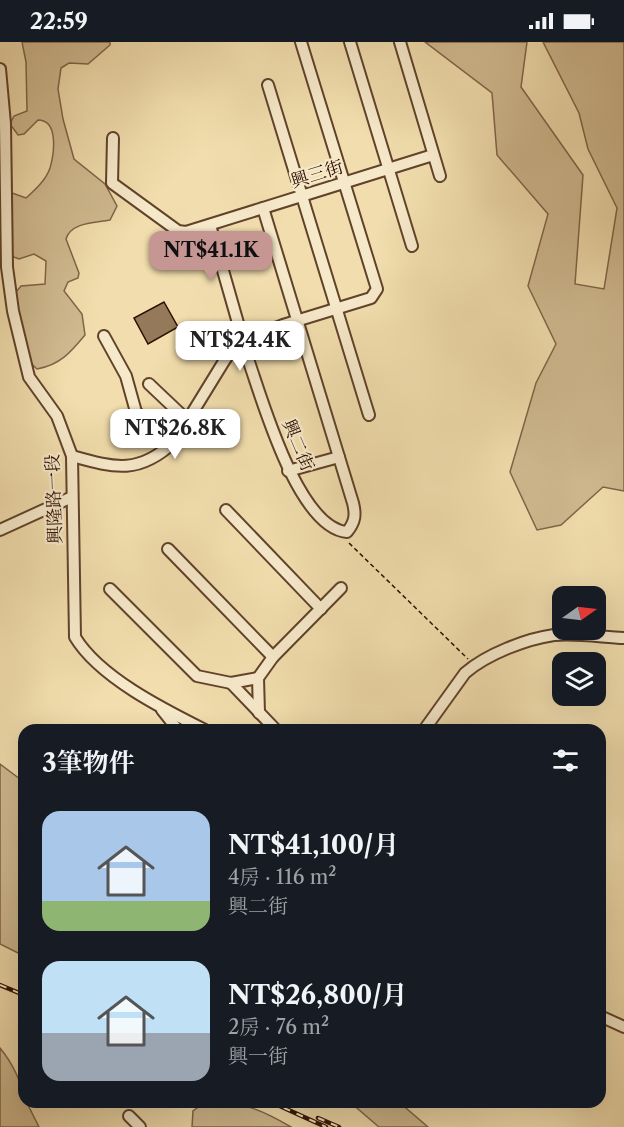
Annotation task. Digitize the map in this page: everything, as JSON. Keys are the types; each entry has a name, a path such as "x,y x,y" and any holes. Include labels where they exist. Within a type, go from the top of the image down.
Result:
{"street":[{"path":"226,358 223,352 224,346 229,340 240,339 371,298 377,288 302,42"},
{"path":"350,42 412,246"},
{"path":"400,42 440,176"},
{"name":"興隆路一段","path":"0,69 5,124 7,267 14,311 29,377 57,416 72,456 75,637 85,653 158,705 194,724"},
{"path":"268,85 369,415"},
{"path":"113,138 112,183 178,231 186,232 210,225 240,330 242,353 238,357 226,358"},
{"name":"興三街","path":"210,225 433,155"},
{"path":"263,208 356,514 353,525 345,531"},
{"path":"104,336 126,376 136,412 171,444"},
{"name":"興二街","path":"242,353 248,359 288,471 312,507 338,531 345,531"},
{"path":"72,456 123,468 147,460 171,444 226,358"},
{"path":"149,384 187,420"},
{"path":"288,471 339,457"},
{"path":"0,530 72,497"},
{"path":"226,510 321,609"},
{"path":"168,549 273,657"},
{"path":"259,712 258,678 273,657 341,588"},
{"path":"110,589 197,676 231,683 258,678"},
{"path":"428,724 465,673 474,665 545,637 624,638"},
{"path":"231,683 270,724"},
{"path":"158,705 173,724"},
{"path":"606,1019 624,1027"},
{"path":"129,1116 140,1127"}],"path":[{"path":"345,531 349,543 474,665"}],"shaded area":[{"path":"22,42 110,42 110,45 88,64 69,63 61,68 58,89 63,119 74,159 105,184 117,206 110,220 78,226 69,233 66,239 79,273 78,278 68,282 64,291 82,314 85,335 59,361 37,369 30,362 22,345 15,293 21,286 45,284 46,261 34,254 19,259 11,256 10,197 12,193 26,198 43,181 50,168 53,139 52,131 45,121 38,120 24,134 18,135 10,124 14,116 27,111 26,62"},
{"path":"425,42 527,42 521,87 583,175 575,284 604,289 617,208 588,149 579,113 543,42 624,42 624,491 603,487 561,525 537,530 510,472 536,383 556,344 528,286 548,214 497,155 492,93"},
{"path":"0,764 18,778 18,953 0,944"},
{"path":"0,1048 18,1079 18,1108 30,1108 39,1127 0,1127"},
{"path":"197,1108 252,1108 291,1127 192,1127 193,1111"},
{"path":"357,1108 406,1108 428,1127 379,1127"}],"building":[{"path":"164,302 178,327 148,344 134,318"}],"railway":[{"path":"0,985 18,992"},
{"path":"284,1108 326,1127"},
{"path":"318,1118 339,1127"}]}
